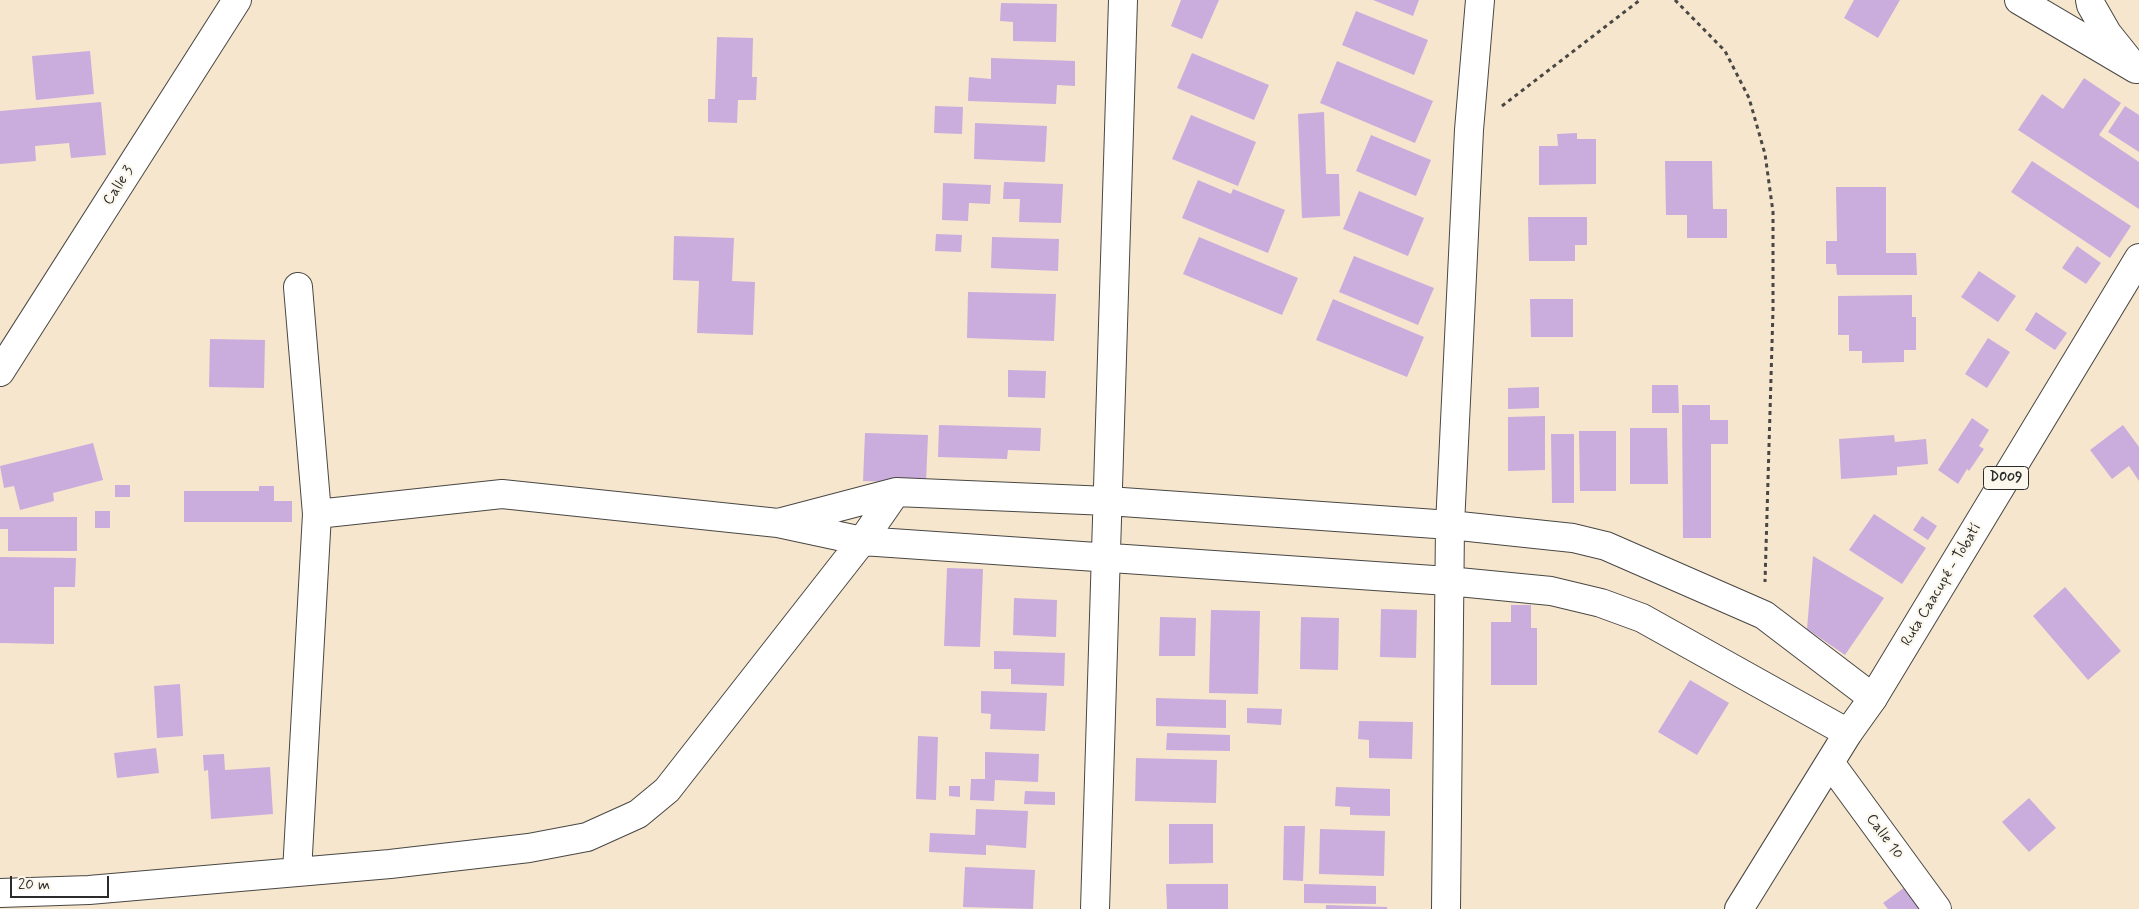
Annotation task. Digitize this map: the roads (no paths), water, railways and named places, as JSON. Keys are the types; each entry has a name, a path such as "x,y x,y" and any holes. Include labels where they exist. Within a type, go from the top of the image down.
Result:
{"street":[{"name":"Calle 3","path":"0,372 237,0"},
{"path":"1096,909 1123,0"},
{"path":"1446,909 1450,525 1469,130 1480,0"},
{"path":"2019,0 2138,71"},
{"path":"2090,0 2107,33 2138,71"},
{"name":"Ruta Caacupé - Tobatí","path":"1739,909 1831,764 1848,733 1873,698 2139,258"},
{"path":"297,872 317,514 298,287"},
{"path":"0,893 89,890 297,872 529,848 587,837 638,814 667,790 862,541 896,492"},
{"path":"778,523 896,492 1108,501 1450,525 1573,538 1606,546 1764,615 1873,698"},
{"path":"317,514 502,494 778,523 862,541 1107,556 1448,581 1550,591 1601,603 1642,618 1848,733"},
{"name":"Calle 10","path":"1831,764 1937,909"}]}
